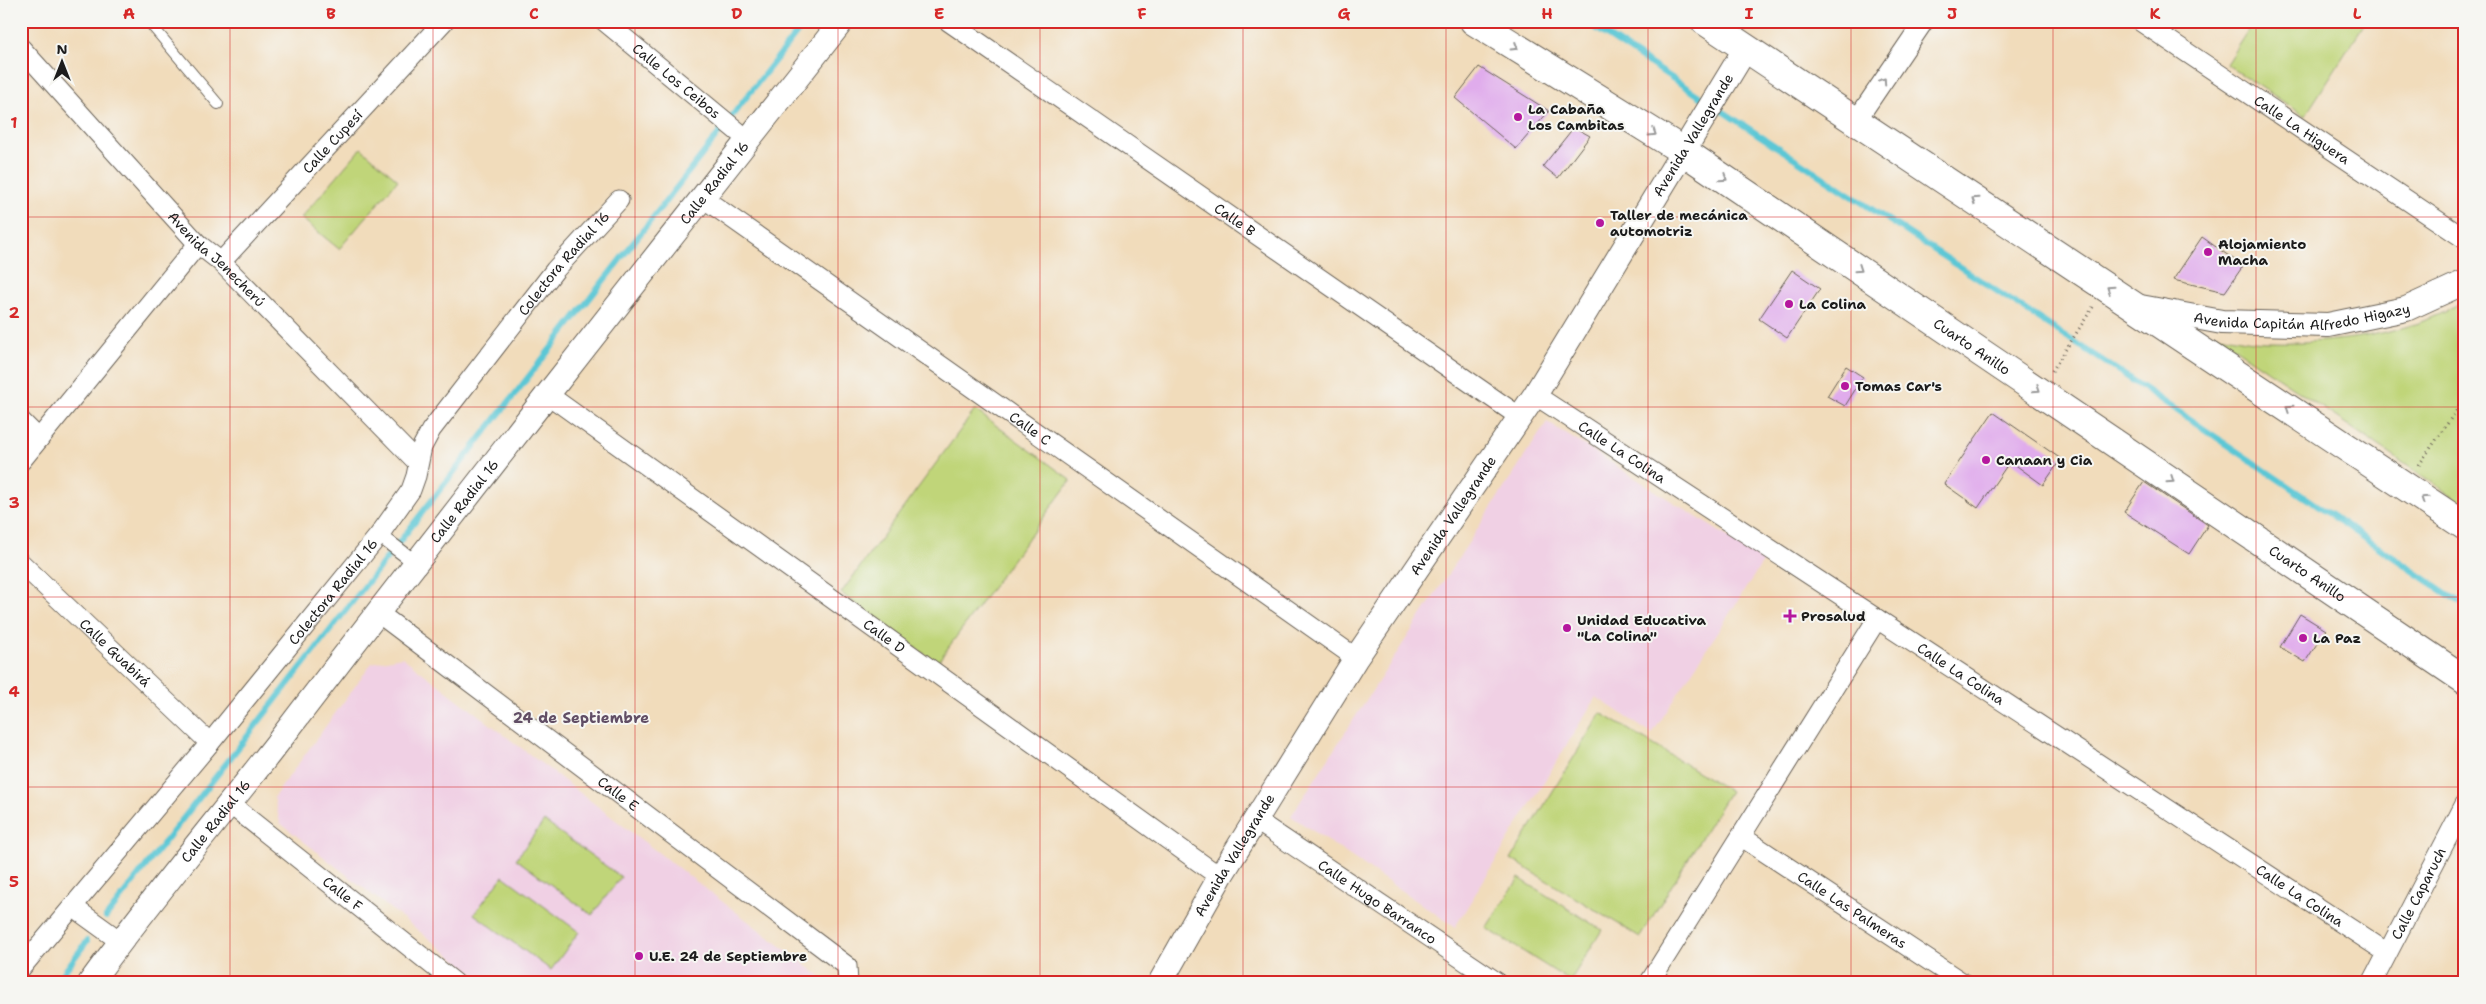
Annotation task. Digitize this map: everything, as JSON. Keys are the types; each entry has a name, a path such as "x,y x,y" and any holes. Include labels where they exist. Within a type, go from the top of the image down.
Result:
{"highway":[{"name":"Cuarto Anillo","path":"1474,21 1683,151 2465,680"},
{"path":"1705,21 2465,526"}],"street":[{"name":"Calle Cupesí","path":"221,262 444,21"},
{"name":"Calle Los Ceibos","path":"604,21 748,140"},
{"name":"Calle Radial 16","path":"90,983 120,940 230,804 377,612 409,558 547,394 842,21"},
{"name":"Calle B","path":"948,21 1520,417"},
{"path":"1856,121 1924,21"},
{"name":"Calle La Higuera","path":"2140,21 2465,239"},
{"name":"Avenida Jenecherú","path":"21,48 198,244 221,262 418,463"},
{"name":"Avenida Vallegrande","path":"1160,983 1220,877 1257,821 1356,658 1535,395 1746,48"},
{"name":"Calle C","path":"703,198 1356,658"},
{"name":"Colectora Radial 16","path":"21,968 383,537 411,490 422,446 431,430 555,270 618,200"},
{"path":"21,461 198,244"},
{"name":"Avenida Capitán Alfredo Higazy","path":"2134,306 2222,322 2328,325 2406,309 2465,282"},
{"name":"Calle D","path":"547,394 1220,877"},
{"name":"Calle La Colina","path":"1535,395 2386,952"},
{"path":"21,421 39,440"},
{"path":"383,537 409,558"},
{"name":"Calle Guabirá","path":"21,563 210,742"},
{"name":"Calle E","path":"377,612 847,966 848,983"},
{"path":"1649,983 1877,620"},
{"name":"Calle F","path":"230,804 455,983"},
{"name":"Calle Caparuch","path":"2372,983 2386,952 2465,804"},
{"name":"Calle Hugo Barranco","path":"1257,821 1498,983"},
{"name":"Calle Las Palmeras","path":"1742,837 1963,983"},
{"path":"73,907 120,940"}],"lane":[{"path":"148,21 218,104"}],"path":[{"path":"2066,348 2083,322"},
{"path":"2419,466 2465,398"}],"shaded area":[{"name":"Unidad Educativa \"La Colina\"","path":"1547,422 1764,560 1652,734 1596,697 1455,927 1291,816"},
{"path":"402,657 820,976 822,983 486,983 280,823 274,797 372,663"}],"green space":[{"path":"2254,21 2366,21 2305,116 2226,64"},
{"path":"361,148 398,180 339,249 301,218"},
{"path":"2465,301 2465,505 2214,334 2261,342 2344,339 2395,330 2443,313"},
{"path":"975,410 1071,480 937,663 841,593"},
{"path":"1601,713 1730,791 1640,937 1511,859"},
{"path":"544,821 621,877 592,915 516,859"},
{"path":"503,876 579,932 551,970 474,914"},
{"path":"1519,878 1602,930 1570,981 1486,928"}],"building":[{"name":"La Cabaña Los Cambitas","path":"1479,67 1549,111 1516,149 1455,98"},
{"path":"1574,127 1590,136 1558,178 1543,166"},
{"name":"Alojamiento Macha","path":"2202,237 2243,266 2225,292 2173,280"},
{"name":"La Colina","path":"1792,270 1820,289 1787,338 1759,319"},
{"name":"Tomas Car's","path":"1846,366 1863,377 1845,406 1827,396"},
{"name":"Canaan y Cia","path":"1993,412 2061,459 2043,485 2010,461 1978,508 1944,484"},
{"path":"2144,482 2208,525 2189,554 2124,512"},
{"name":"La Paz","path":"2300,614 2326,630 2305,662 2280,647"}],"waterway":[{"path":"731,117 806,21"},
{"path":"1585,21 2120,372 2465,606"},
{"path":"106,917 723,128"},
{"path":"56,983 87,941"}],"place":[{"name":"La Cabaña Los Cambitas","path":"1518,117"},
{"name":"Taller de mecánica automotriz","path":"1600,223"},
{"name":"Alojamiento Macha","path":"2208,252"},
{"name":"La Colina","path":"1789,304"},
{"name":"Tomas Car's","path":"1845,386"},
{"name":"Canaan y Cia","path":"1986,460"},
{"name":"Prosalud","path":"1790,616"},
{"name":"Unidad Educativa \"La Colina\"","path":"1567,628"},
{"name":"La Paz","path":"2303,638"},
{"name":"U.E. 24 de Septiembre","path":"639,956"}],"district":[{"name":"24 de Septiembre","path":"581,718"}]}
